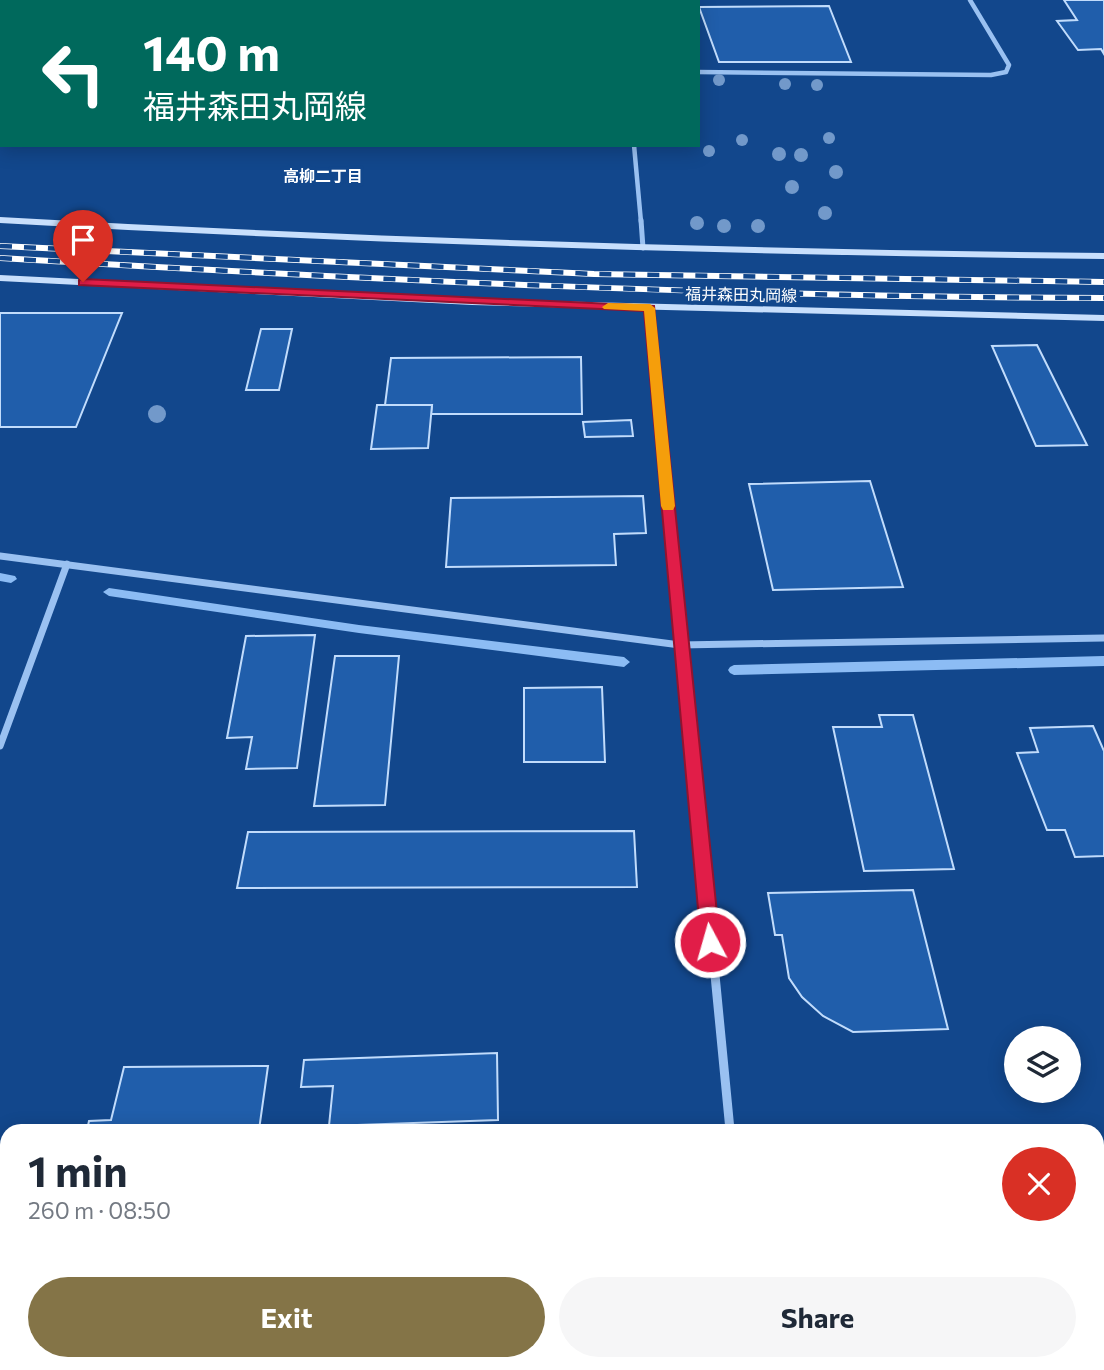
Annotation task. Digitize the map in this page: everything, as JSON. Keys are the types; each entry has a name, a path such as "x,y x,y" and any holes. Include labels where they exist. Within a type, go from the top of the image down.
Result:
{"main road":[{"path":"0,219 161,229 643,248 1104,256"},
{"name":"福井森田丸岡線","path":"0,278 299,294 650,308 1104,318"}],"street":[{"path":"700,72 991,75 1006,72 1009,65 970,0"},
{"path":"634,147 643,248"},
{"path":"650,308 680,645 729,1124"},
{"path":"0,556 680,645 1104,638"},
{"path":"0,747 67,565"}],"building":[{"path":"1064,0 1104,0 1104,54 1101,49 1078,50 1057,21 1077,20"},
{"path":"829,6 851,62 719,62 700,7"},
{"path":"0,313 122,313 76,427 0,427"},
{"path":"261,329 292,329 279,390 246,390"},
{"path":"1037,345 1087,445 1036,446 992,346"},
{"path":"581,357 582,414 431,414 432,405 385,405 391,358"},
{"path":"377,405 432,405 428,448 371,449"},
{"path":"631,420 633,436 585,437 583,422"},
{"path":"870,481 903,587 773,590 749,484"},
{"path":"643,496 646,533 614,534 616,565 446,567 451,498"},
{"path":"315,635 297,768 246,769 252,737 227,738 246,636"},
{"path":"335,656 399,656 385,805 314,806"},
{"path":"602,687 605,762 524,762 524,688"},
{"path":"879,715 913,715 954,869 864,871 833,727 882,727"},
{"path":"1093,726 1104,751 1104,856 1075,857 1065,830 1047,830 1017,753 1038,752 1030,728"},
{"path":"634,831 637,887 237,888 248,832"},
{"path":"913,890 948,1029 853,1032 823,1016 802,997 789,978 782,935 775,935 768,893"},
{"path":"497,1053 498,1120 329,1124 333,1086 301,1087 304,1060"},
{"path":"268,1066 260,1124 88,1124 89,1121 111,1120 124,1067"}],"waterway":[{"path":"0,577 11,579"},
{"path":"109,592 359,629 624,662"},
{"path":"734,670 1104,661"}],"railway":[{"path":"0,246 594,274 1104,282"},
{"path":"0,258 552,286 1104,298"}],"slow traffic":[{"path":"608,307 650,308 668,506"}],"district":[{"name":"高柳二丁目","path":"323,175"}],"route":[{"path":"83,282 472,302 650,308 710,942"}]}
